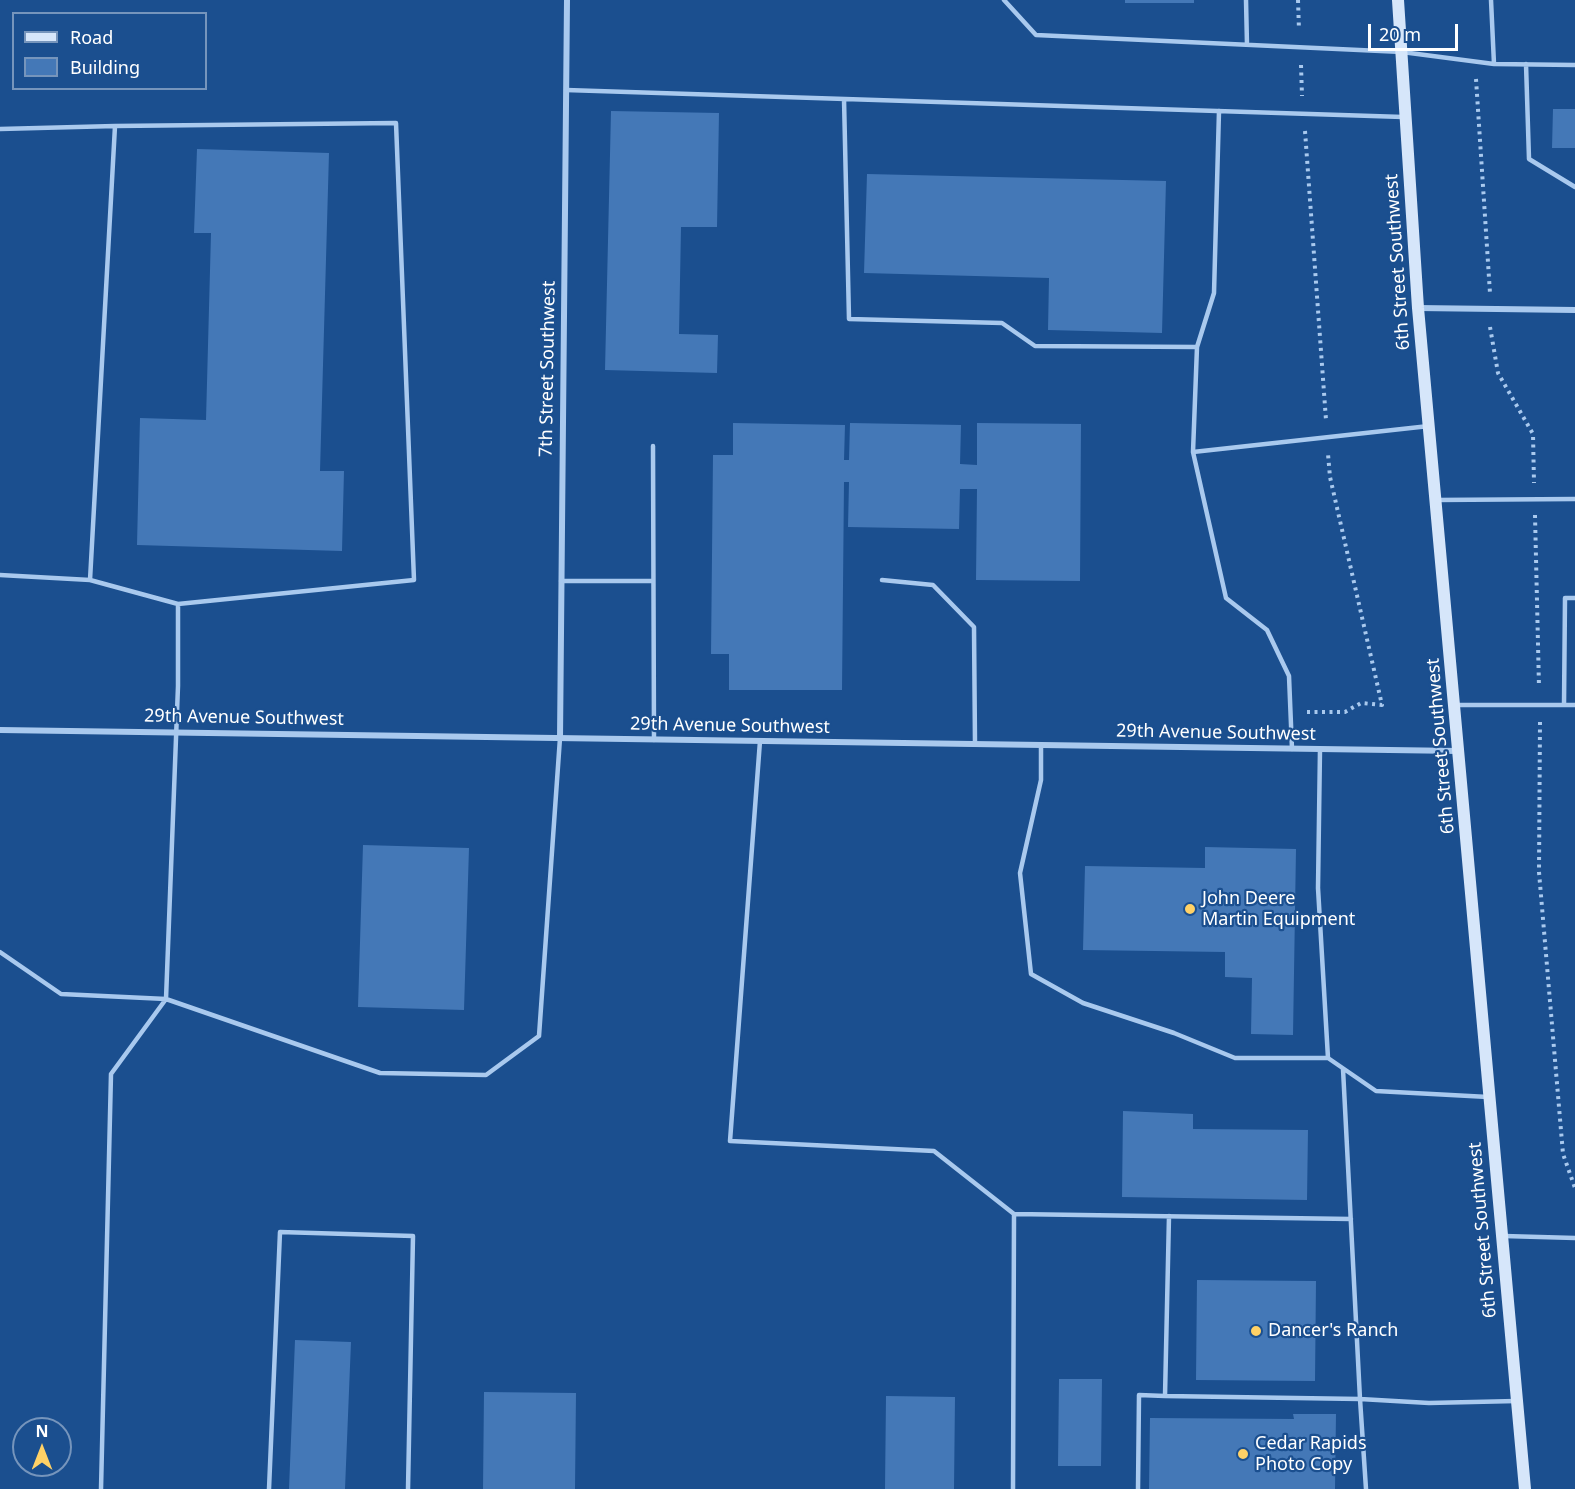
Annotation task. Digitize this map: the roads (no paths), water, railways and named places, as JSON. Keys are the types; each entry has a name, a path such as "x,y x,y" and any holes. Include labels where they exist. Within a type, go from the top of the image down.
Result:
{"main road":[{"name":"6th Street Southwest","path":"1398,0 1418,308 1456,705 1525,1489"}],"street":[{"name":"7th Street Southwest","path":"560,738 567,0"},
{"path":"1418,308 1575,310"},
{"name":"29th Avenue Southwest","path":"0,730 1460,751"}],"lane":[{"path":"1004,0 1036,35 1402,52 1494,64 1575,65"},
{"path":"1246,0 1246,45"},
{"path":"1491,0 1494,64"},
{"path":"1526,64 1529,159 1575,187"},
{"path":"566,90 1406,117"},
{"path":"844,99 849,319 1002,323 1035,346 1197,347"},
{"path":"1219,111 1214,294 1197,347 1193,452 1226,598 1267,630 1289,676 1292,749"},
{"path":"0,129 396,123 414,580 178,604 90,580 0,575"},
{"path":"90,580 115,126"},
{"path":"1193,452 1430,426"},
{"path":"653,446 654,740"},
{"path":"1436,500 1575,499"},
{"path":"882,580 933,585 974,627 975,744"},
{"path":"561,581 653,581"},
{"path":"1564,705 1564,598 1575,598"},
{"path":"101,1489 111,1074 166,999 176,732 178,604"},
{"path":"1456,705 1575,705"},
{"path":"0,952 61,994 166,999 380,1073 486,1075 539,1036 560,738"},
{"path":"760,741 730,1141 934,1151 1014,1214 1351,1219"},
{"path":"1041,745 1041,780 1020,873 1031,974 1083,1004 1174,1033 1235,1058 1328,1058 1376,1091 1490,1097"},
{"path":"1320,749 1318,888 1328,1058"},
{"path":"1343,1069 1366,1489"},
{"path":"1013,1489 1014,1214"},
{"path":"1165,1396 1169,1216"},
{"path":"269,1489 280,1232 413,1236 408,1489"},
{"path":"1501,1236 1575,1238"},
{"path":"1138,1489 1139,1395 1360,1399 1429,1403 1517,1401"}],"place":[{"name":"John Deere Martin Equipment","path":"1190,909"},
{"name":"Dancer's Ranch","path":"1256,1331"},
{"name":"Cedar Rapids Photo Copy","path":"1243,1454"}]}
